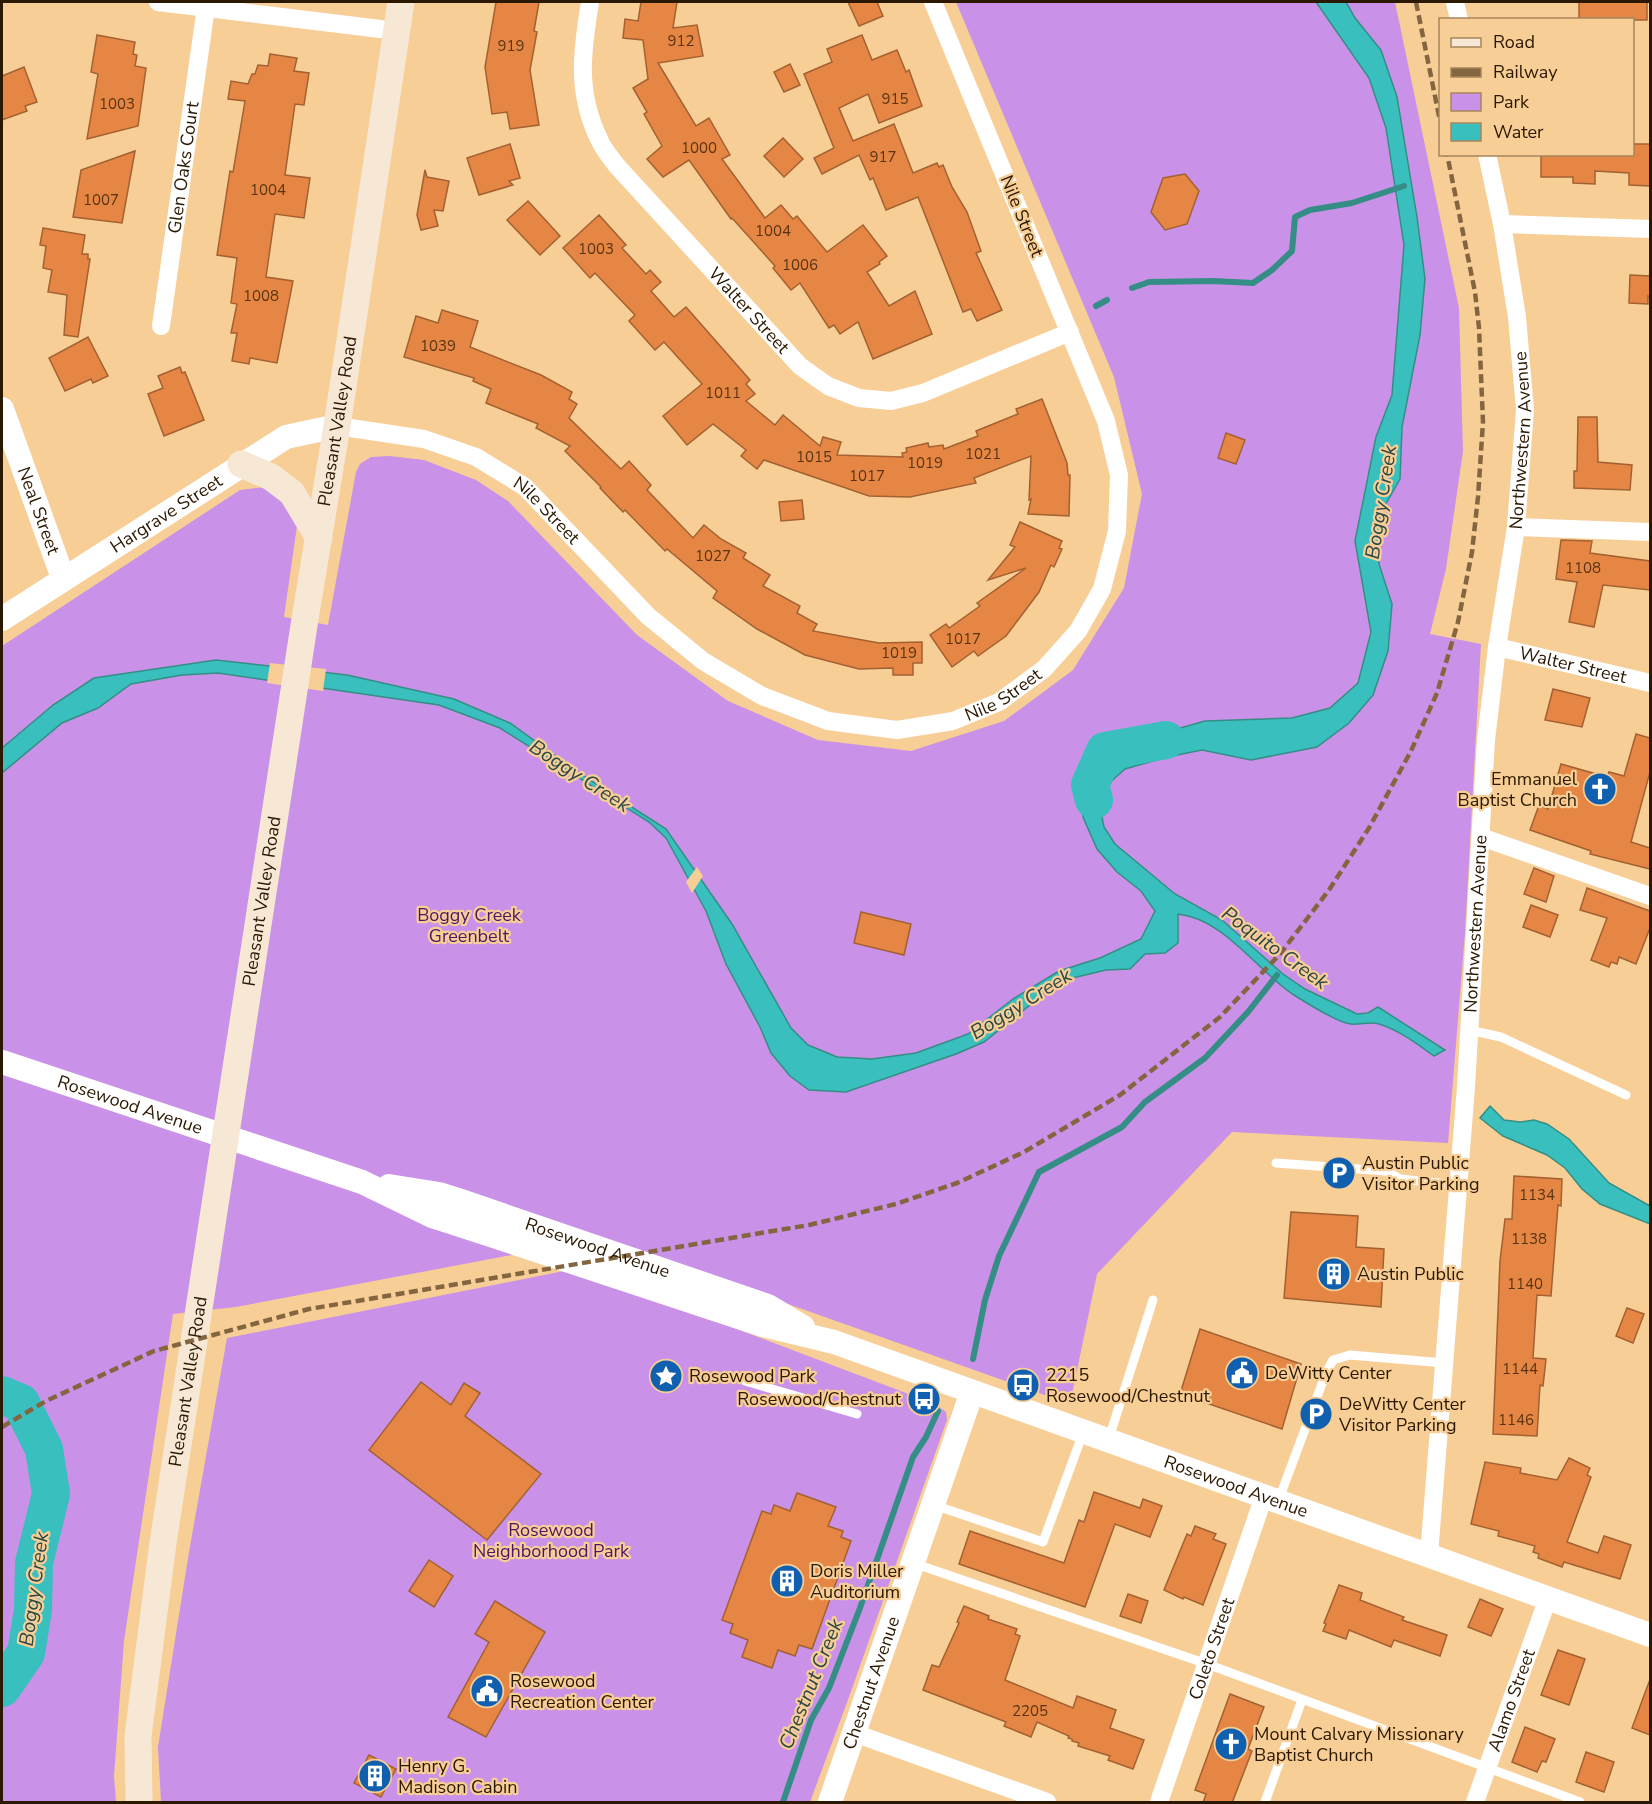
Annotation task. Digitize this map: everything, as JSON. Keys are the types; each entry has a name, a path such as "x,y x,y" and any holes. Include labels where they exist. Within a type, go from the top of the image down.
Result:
{"main road":[{"name":"Pleasant Valley Road","path":"139,1803 138,1736 163,1543 401,2"},
{"path":"241,464 271,477 292,493 319,538"}],"street":[{"path":"158,2 397,31"},
{"name":"Walter Street","path":"590,2 582,68 585,104 599,140 616,166 792,357 828,386 859,398 891,401 923,393 1070,332"},
{"name":"Nile Street","path":"337,426 424,438 476,457 525,487 648,616 703,661 762,696 828,721 897,730 953,721 999,702 1044,669 1078,631 1102,589 1117,531 1119,475 1106,421 933,2"},
{"path":"1455,2 1459,18"},
{"name":"Glen Oaks Court","path":"162,326 206,7"},
{"name":"Northwestern Avenue","path":"1429,1555 1469,1030 1486,740 1497,647 1516,527 1525,410 1517,317 1502,224 1487,156"},
{"path":"1502,224 1650,229"},
{"name":"Neal Street","path":"2,409 63,578"},
{"name":"Hargrave Street","path":"2,619 286,437 337,426"},
{"path":"1516,527 1650,532"},
{"name":"Walter Street","path":"1497,647 1650,683"},
{"path":"1481,837 1650,896"},
{"name":"Rosewood Avenue","path":"2,1062 362,1182 439,1194 461,1201 768,1306 824,1338 1650,1635"},
{"name":"Chestnut Avenue","path":"830,1803 972,1392"},
{"name":"Coleto Street","path":"1159,1803 1207,1664 1271,1498"},
{"name":"Alamo Street","path":"1474,1803 1548,1599"},
{"path":"854,1733 1047,1803"}],"lane":[{"path":"1469,1030 1501,1037 1626,1095"},
{"path":"1276,1163 1386,1171 1400,1179 1458,1185"},
{"path":"1108,1441 1153,1300"},
{"path":"1271,1498 1333,1360 1350,1355 1444,1363"},
{"path":"745,1382 857,1414"},
{"path":"934,1505 1043,1542 1083,1432"},
{"path":"913,1563 1207,1664 1580,1803"},
{"path":"1265,1803 1302,1700"}],"green space":[{"name":"Boggy Creek Greenbelt","path":"956,2 1395,2 1459,308 1463,451 1446,569 1430,634 1481,644 1465,933 1448,1143 1232,1132 1097,1274 1070,1404 602,1238 236,1307 173,1314 124,1641 114,1776 116,1802 2,1802 2,646 240,490 273,486 297,526 284,617 328,625 356,472 360,464 371,457 389,456 424,460 476,480 508,501 637,635 728,701 818,740 911,751 1004,721 1073,670 1124,588 1142,494 1114,377"},
{"name":"Rosewood Neighborhood Park","path":"569,1270 687,1310 935,1404 946,1412 947,1420 810,1802 161,1802 158,1747 189,1552 227,1338"}],"water":[{"path":"1316,2 1346,2 1355,18 1381,50 1397,97 1425,279 1420,335 1402,427 1400,479 1380,514 1379,564 1392,604 1388,651 1373,695 1349,723 1317,747 1251,760 1202,750 1167,757 1125,769 1097,794 1104,827 1115,844 1175,894 1222,920 1283,974 1305,989 1357,1014 1368,1013 1378,1007 1445,1050 1434,1056 1408,1038 1379,1024 1351,1024 1331,1016 1280,985 1240,947 1211,925 1178,914 1178,943 1165,953 1145,954 1130,969 1106,970 1060,981 984,1042 846,1092 809,1090 790,1076 771,1053 760,1027 726,964 706,911 666,838 649,822 500,728 439,705 218,673 182,675 131,684 98,708 62,723 2,773 2,748 53,705 94,678 216,660 347,675 454,699 510,723 579,773 666,829 732,924 791,1028 808,1045 837,1057 872,1059 916,1053 968,1034 1013,999 1059,971 1100,958 1141,939 1155,911 1141,891 1117,872 1097,849 1083,817 1083,776 1095,758 1145,738 1205,721 1292,718 1330,708 1358,683 1371,632 1355,541 1376,437 1392,395 1404,245 1386,128 1369,78"},
{"path":"1490,1106 1504,1120 1520,1122 1534,1120 1547,1124 1569,1139 1609,1183 1650,1206 1650,1224 1600,1204 1582,1189 1565,1168 1547,1155 1503,1136 1480,1118"},
{"path":"2,1391 22,1397 36,1415 46,1439 55,1476 51,1494 36,1440 22,1415 13,1406 2,1401"}],"pier":[{"path":"270,663 326,669 323,691 267,683"},
{"path":"697,867 703,876 692,893 686,882"}],"building":[{"path":"496,2 539,2 534,31 537,32 530,70 539,125 510,129 507,112 492,114 485,67"},
{"path":"641,2 677,2 673,28 697,25 703,56 658,63 696,126 709,118 730,155 722,159 765,218 781,205 793,219 797,216 827,252 863,225 887,256 879,262 880,264 867,272 889,306 915,291 932,334 873,359 858,322 840,334 834,325 829,328 800,283 791,290 773,268 775,266 731,219 689,160 663,177 647,159 662,146 633,88 648,79 643,40 623,38 625,19 638,21"},
{"path":"848,2 877,2 883,16 859,26"},
{"path":"1579,2 1647,2 1647,20 1579,18"},
{"path":"97,35 135,42 133,54 137,55 135,66 146,68 138,126 87,139 98,74 91,72"},
{"path":"862,35 872,60 897,50 906,72 909,70 922,106 879,123 868,94 839,108 853,141 894,124 913,173 937,163 939,167 943,165 952,187 967,212 981,251 976,253 1002,310 977,321 971,309 963,312 918,197 886,210 873,178 870,180 859,155 822,174 814,158 834,148 804,74 832,62 827,49"},
{"path":"270,54 297,58 294,71 309,73 304,105 295,104 285,175 310,178 304,218 275,214 266,277 293,281 277,363 250,358 249,364 232,361 237,333 231,333 237,304 231,303 237,258 217,255 230,171 233,172 245,101 228,99 231,81 248,84 258,65 268,66"},
{"path":"790,64 800,85 784,92 774,72"},
{"path":"24,67 37,102 25,106 27,111 2,120 2,76"},
{"path":"783,138 803,159 784,177 764,156"},
{"path":"510,144 520,178 509,181 513,185 479,195 467,158"},
{"path":"1634,144 1650,144 1650,186 1629,185 1629,173 1595,171 1595,184 1573,183 1573,177 1541,177 1541,156 1634,156"},
{"path":"135,151 122,223 73,217 81,170"},
{"path":"425,170 427,177 449,181 443,211 434,210 438,226 421,230 417,215"},
{"path":"1185,174 1199,191 1187,224 1165,230 1151,212 1163,178"},
{"path":"528,201 560,236 540,255 507,220"},
{"path":"599,215 626,245 622,248 646,274 650,270 661,282 651,291 674,317 686,307 750,380 746,384 755,394 746,401 775,425 783,415 820,446 823,437 841,442 837,455 903,457 902,453 907,452 906,448 928,443 929,447 943,445 944,449 978,436 976,431 1018,414 1016,409 1042,399 1067,463 1068,475 1070,475 1069,516 1028,514 1031,499 1029,500 1031,456 974,478 976,483 910,497 869,496 764,460 757,469 741,456 746,450 713,424 687,445 663,416 702,384 664,342 655,350 629,321 635,315 595,273 590,278 563,248"},
{"path":"43,228 85,235 82,254 88,254 88,259 90,259 78,337 64,335 67,295 48,292 52,270 43,268 46,246 40,245"},
{"path":"1630,275 1650,276 1648,304 1629,303"},
{"path":"442,310 478,321 470,347 541,375 572,392 569,399 577,404 569,418 621,469 629,461 651,485 647,490 693,538 704,525 721,539 746,553 743,558 770,575 763,586 800,606 797,613 817,624 813,631 879,643 922,642 922,663 913,663 913,675 893,675 893,668 859,669 805,655 757,629 713,598 717,591 667,549 665,551 625,510 623,512 565,451 570,446 536,428 538,424 486,403 491,389 473,381 474,378 404,357 416,316 438,323"},
{"path":"88,337 108,376 93,383 91,379 65,391 49,358"},
{"path":"180,367 182,373 185,372 204,420 164,436 148,394 163,388 158,376"},
{"path":"1578,417 1597,417 1598,462 1632,465 1630,490 1574,488 1574,471 1577,471"},
{"path":"1226,433 1245,440 1236,464 1218,458"},
{"path":"802,500 804,519 781,521 779,502"},
{"path":"1020,522 1062,541 1059,548 1062,549 1054,567 1051,565 1039,592 1006,636 978,656 974,651 952,667 930,635 946,624 949,628 980,606 977,603 1026,568 988,580 1015,547 1010,545"},
{"path":"1561,540 1592,541 1590,553 1650,561 1650,590 1603,585 1594,627 1569,622 1577,582 1556,579"},
{"path":"1553,689 1590,698 1582,727 1545,720"},
{"path":"1636,734 1650,738 1650,772 1631,842 1650,848 1650,869 1590,854 1591,851 1530,830 1539,805 1548,809 1561,764 1607,777 1609,772 1624,776"},
{"path":"1534,868 1554,876 1546,902 1524,894"},
{"path":"1587,888 1650,911 1650,928 1636,964 1619,957 1617,964 1611,962 1609,967 1591,960 1607,918 1580,910"},
{"path":"1531,905 1558,915 1550,937 1523,927"},
{"path":"861,912 911,924 904,955 854,943"},
{"path":"1514,1176 1562,1179 1551,1296 1537,1295 1533,1358 1546,1359 1543,1386 1540,1385 1537,1436 1493,1434 1500,1261 1505,1219 1512,1219"},
{"name":"Austin Public","path":"1291,1212 1358,1216 1356,1247 1384,1249 1381,1307 1284,1298"},
{"path":"1627,1308 1644,1314 1633,1343 1616,1336"},
{"name":"DeWitty Center","path":"1200,1329 1301,1364 1282,1429 1180,1394"},
{"path":"421,1382 451,1405 464,1383 480,1393 465,1416 541,1474 487,1540 369,1450"},
{"path":"1569,1458 1590,1468 1587,1475 1591,1477 1567,1542 1598,1553 1604,1536 1631,1545 1620,1579 1564,1562 1562,1567 1538,1558 1539,1554 1533,1552 1535,1546 1498,1536 1499,1531 1471,1524 1485,1462 1521,1468 1520,1473 1557,1480"},
{"path":"1094,1492 1140,1508 1143,1499 1162,1506 1150,1537 1115,1524 1085,1607 959,1564 970,1531 1064,1563 1079,1520 1084,1522"},
{"name":"Doris Miller Auditorium","path":"797,1493 836,1507 828,1526 843,1531 841,1537 851,1541 812,1649 799,1645 795,1656 778,1650 772,1668 742,1657 748,1640 730,1633 733,1624 722,1620 762,1511 771,1514 774,1505 790,1511"},
{"path":"1195,1526 1216,1534 1213,1539 1226,1544 1203,1605 1164,1590 1187,1534 1191,1536"},
{"path":"429,1560 453,1576 434,1607 409,1591"},
{"path":"1339,1585 1362,1593 1360,1600 1404,1617 1402,1620 1447,1635 1440,1656 1394,1640 1391,1647 1349,1630 1346,1639 1323,1631"},
{"path":"1128,1594 1148,1601 1141,1623 1120,1616"},
{"path":"1480,1599 1503,1609 1491,1636 1468,1627"},
{"name":"Rosewood Recreation Center","path":"495,1601 545,1632 486,1737 448,1717 489,1642 475,1634"},
{"path":"964,1606 989,1616 988,1619 1017,1629 1015,1634 1020,1636 1005,1680 1073,1708 1077,1696 1116,1710 1110,1728 1144,1740 1133,1769 1108,1760 1110,1756 1078,1746 1079,1743 1072,1741 1068,1738 1069,1736 1037,1722 1031,1737 1004,1726 1006,1722 923,1690 932,1665 939,1667 959,1623 957,1622"},
{"path":"1558,1650 1585,1659 1569,1705 1541,1695"},
{"path":"1650,1683 1650,1735 1632,1728"},
{"name":"Mount Calvary Missionary Baptist Church","path":"1230,1694 1264,1707 1248,1749 1252,1751 1232,1803 1203,1803 1206,1794 1195,1790"},
{"path":"1525,1727 1555,1739 1546,1762 1542,1761 1537,1772 1512,1762"},
{"path":"1586,1752 1614,1762 1604,1792 1576,1782"},
{"name":"Henry G. Madison Cabin","path":"369,1755 396,1769 381,1797 354,1783"}],"waterway":[{"path":"1132,288 1149,282 1253,283 1272,270 1292,251 1295,217 1310,210 1352,203 1404,186"},
{"path":"1096,306 1107,300"},
{"name":"Boggy Creek","path":"1094,800 1090,785 1105,751 1166,740"},
{"name":"Chestnut Creek","path":"973,1359 985,1300 999,1256 1039,1172 1122,1127 1145,1102 1205,1058 1248,1012 1277,975"},
{"name":"Boggy Creek","path":"2,1395 21,1403 44,1449 51,1494 34,1563 33,1610 26,1653 2,1688"},
{"name":"Chestnut Creek","path":"783,1802 811,1720 829,1688 860,1608 913,1457 926,1437 938,1411"}],"railway":[{"path":"1416,2 1439,116"},
{"path":"2,1427 46,1401 154,1351 309,1309 809,1225 896,1204 957,1183 1024,1152 1120,1095 1220,1017 1280,954 1329,890 1369,828 1411,751 1437,693 1458,622 1472,552 1483,422 1475,292 1447,156"}],"place":[{"name":"Emmanuel Baptist Church","path":"1600,789"},
{"name":"Austin Public Visitor Parking","path":"1339,1173"},
{"name":"Austin Public","path":"1334,1274"},
{"name":"DeWitty Center","path":"1242,1373"},
{"name":"Rosewood Park","path":"666,1376"},
{"name":"2215 Rosewood/Chestnut","path":"1023,1385"},
{"name":"Rosewood/Chestnut","path":"924,1399"},
{"name":"DeWitty Center Visitor Parking","path":"1316,1414"},
{"name":"Doris Miller Auditorium","path":"787,1581"},
{"name":"Rosewood Recreation Center","path":"487,1691"},
{"name":"Mount Calvary Missionary Baptist Church","path":"1231,1744"},
{"name":"Henry G. Madison Cabin","path":"375,1776"}],"water label":[{"name":"Poquito Creek","path":"1275,948"}]}
